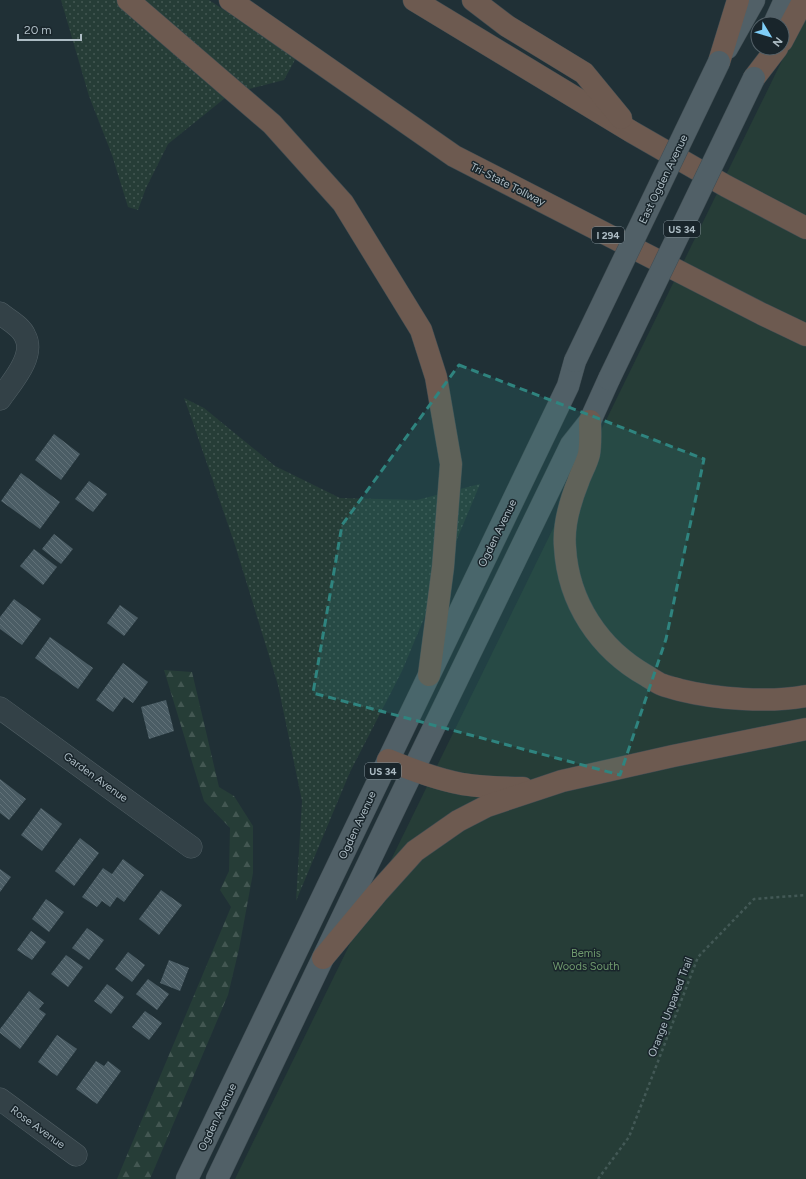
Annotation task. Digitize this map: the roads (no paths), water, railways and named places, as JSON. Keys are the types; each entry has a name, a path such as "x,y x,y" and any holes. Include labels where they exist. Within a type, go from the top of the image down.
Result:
{"highway":[{"path":"128,0 277,129 343,203 421,330 436,377 451,464 443,567 429,675"},
{"name":"Tri-State Tollway","path":"230,0 454,156 762,314 806,335"},
{"path":"414,0 632,132 726,186 806,228"},
{"path":"473,0 507,26 584,73 632,132"},
{"path":"719,62 738,0"},
{"path":"790,26 801,5 806,0"},
{"path":"754,78 771,56"},
{"path":"762,314 806,338"},
{"path":"590,421 589,454 572,498 566,520 565,546 569,572 576,596 591,625 607,645 631,667 663,685 698,694 732,698 789,699 806,696"},
{"path":"323,958 378,892 415,851 458,821 487,806 537,789 620,768 806,729"},
{"path":"388,760 433,777 463,784 496,788 537,789"}],"main road":[{"name":"East Ogden Avenue","path":"575,361 719,62 754,0"},
{"path":"778,16 785,0"},
{"name":"US 34","path":"217,1179 571,445 590,421 754,78 761,56"},
{"name":"Ogden Avenue","path":"188,1179 568,386 575,361"}],"street":[{"path":"0,313 21,330 29,345 21,368 0,399"},
{"name":"Garden Avenue","path":"0,708 191,847"},
{"name":"Rose Avenue","path":"0,1099 76,1155"}],"park label":[{"name":"Bemis Woods South","path":"586,959"}]}
